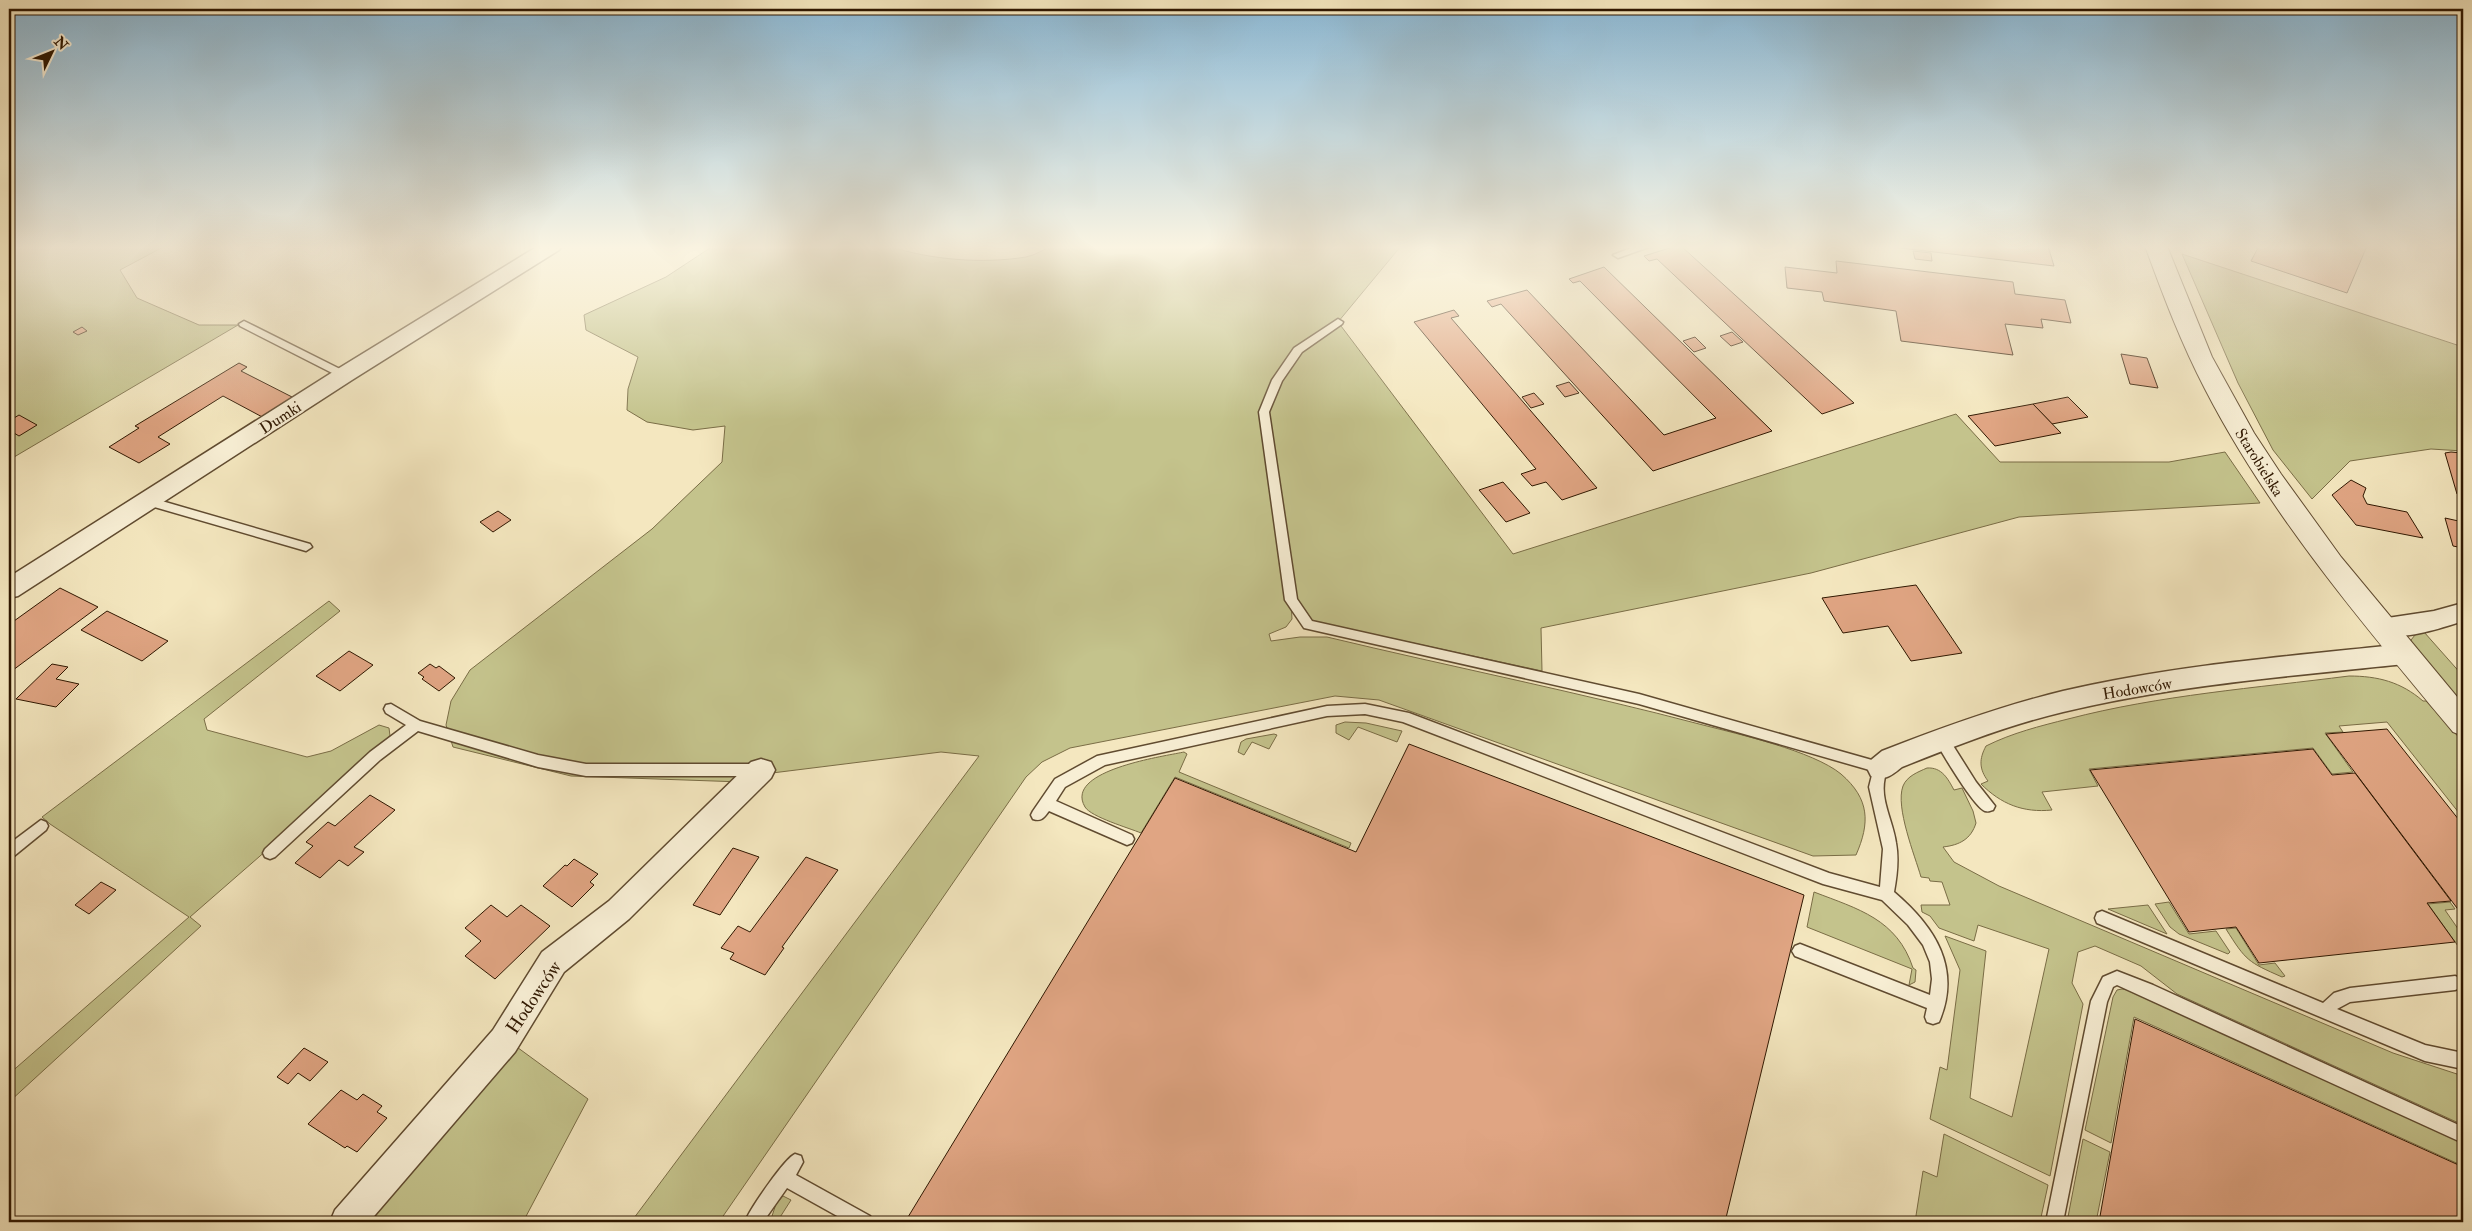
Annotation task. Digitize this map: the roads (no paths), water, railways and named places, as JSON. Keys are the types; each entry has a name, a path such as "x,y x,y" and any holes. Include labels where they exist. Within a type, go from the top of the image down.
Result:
{"street":[{"name":"Dumki","path":"9,589 459,303"},
{"name":"Starobielska","path":"2179,303 2198,353 2236,425 2281,496 2316,545 2463,724"},
{"path":"2382,627 2434,621 2463,612"},
{"name":"Hodowców","path":"1881,768 1892,759 2004,718 2088,696 2286,667 2405,654"},
{"name":"Hodowców","path":"347,1222 504,1040 553,962 619,910 761,770"}],"lane":[{"path":"1338,322 1298,350 1277,380 1264,412 1291,600 1308,626 1639,700 1881,768 1876,777 1874,792 1889,843 1890,872 1886,895"},
{"path":"244,324 344,375"},
{"path":"148,501 306,547"},
{"path":"391,709 416,724 538,761 586,770 761,770"},
{"path":"1127,839 1042,809 1060,783 1102,760 1327,711 1365,709 1404,717 1828,880 1886,895 1906,911 1921,929 1934,951 1940,975 1934,1010 1800,951"},
{"path":"270,853 374,756 416,724"},
{"path":"1942,740 1971,786 1988,806"},
{"path":"9,852 41,826"},
{"path":"2102,918 2425,1053 2463,1062"},
{"path":"2054,1222 2099,1002 2108,982 2117,978 2148,990 2463,1135"},
{"path":"2326,1011 2330,1004 2340,997 2455,983"},
{"path":"753,1222 795,1162"},
{"path":"784,1177 864,1222"}]}
